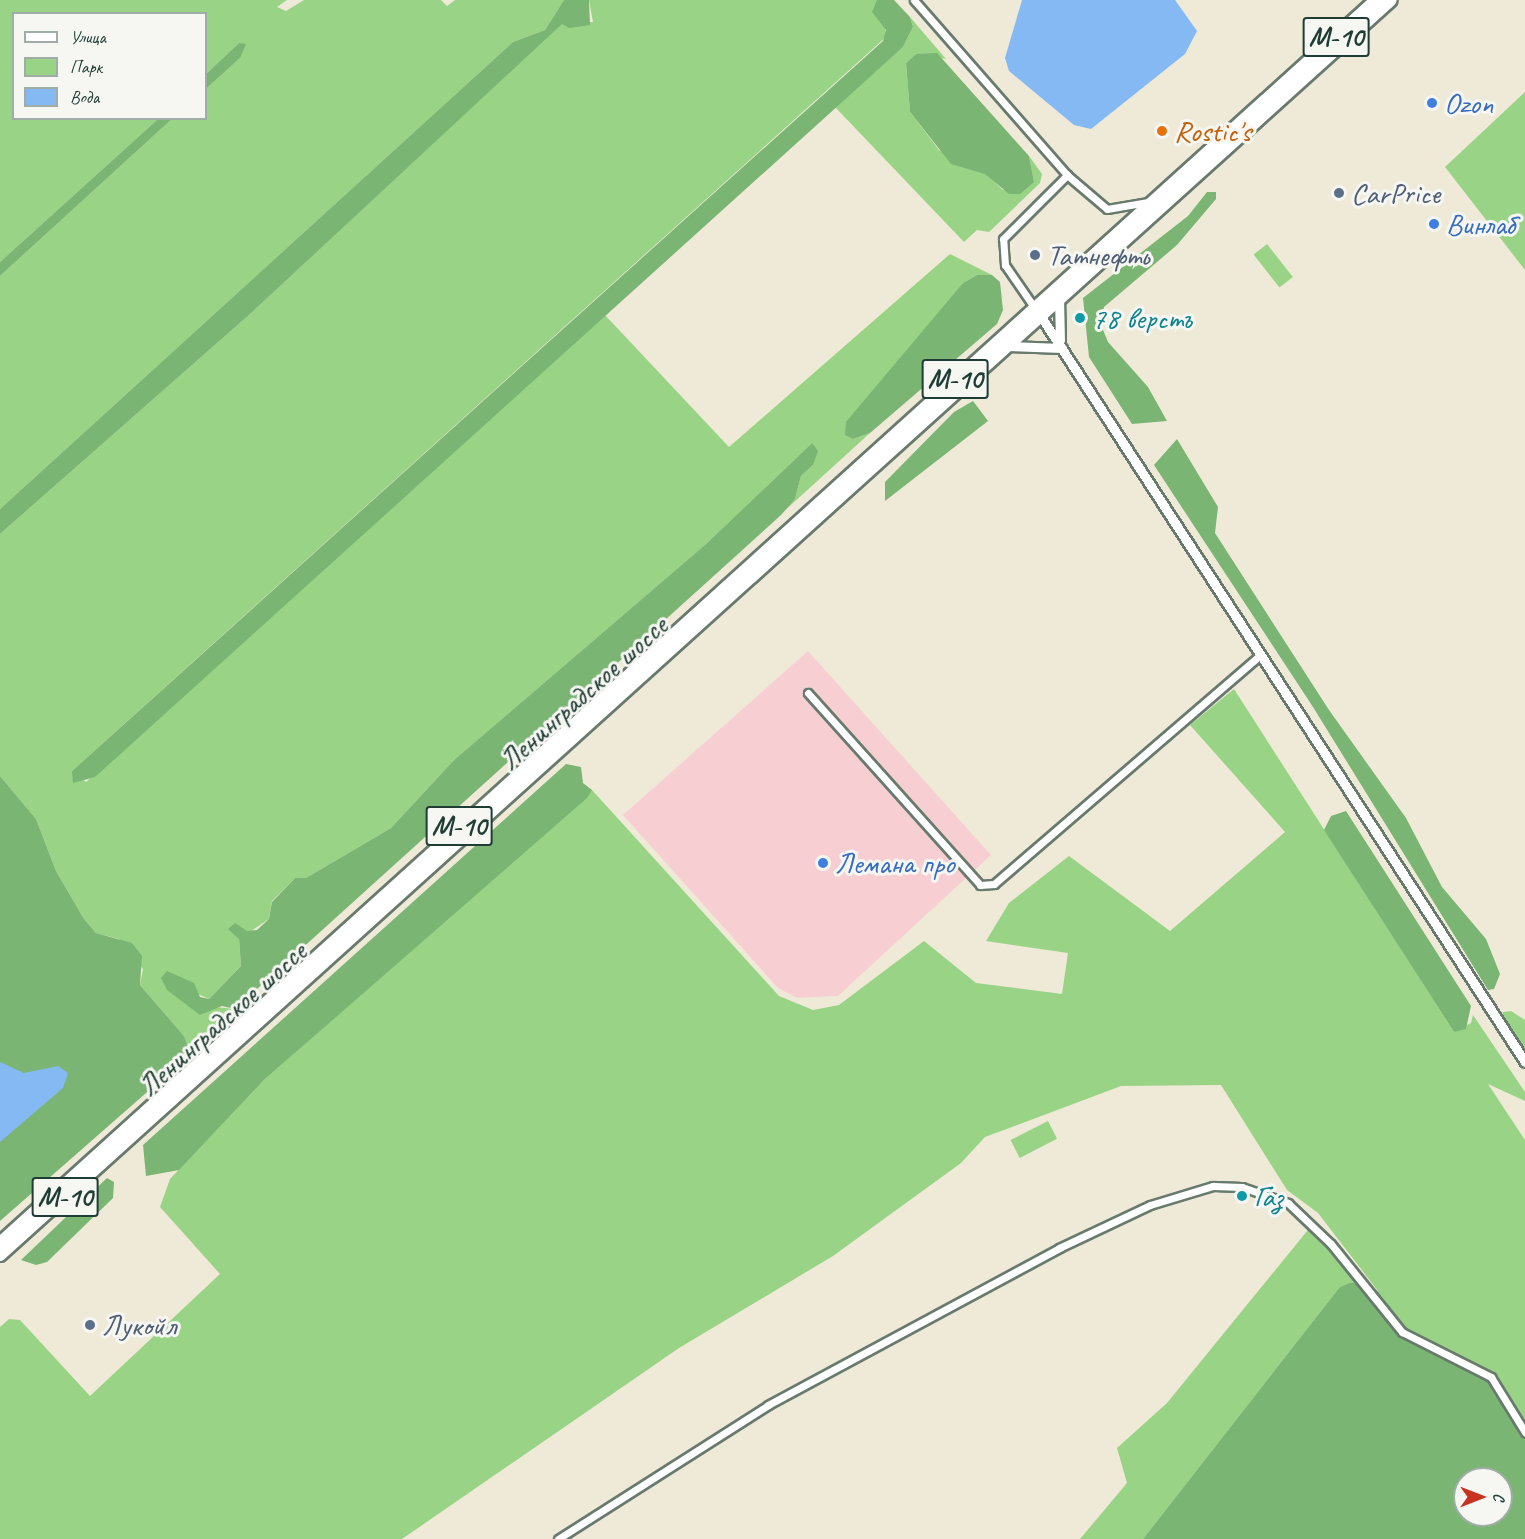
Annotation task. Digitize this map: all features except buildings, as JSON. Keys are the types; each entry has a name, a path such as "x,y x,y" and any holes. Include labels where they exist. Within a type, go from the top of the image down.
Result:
{"highway":[{"name":"М-10","path":"1037,311 1154,201 1376,0"},
{"name":"М-10","path":"1037,311 1059,297 1391,0"},
{"name":"Ленинградское шоссе","path":"0,1255 1007,346 1037,311"},
{"name":"Ленинградское шоссе","path":"0,1243 1037,311"}],"street":[{"path":"914,0 1067,175 1107,209 1154,201"},
{"path":"1067,175 1003,239 1005,265 1062,348 1259,656 1525,1062"},
{"path":"1059,297 1056,325 1062,348"},
{"path":"1007,346 1062,348"},
{"path":"808,693 980,885 994,884 1259,656"},
{"path":"558,1539 768,1405 1059,1248 1149,1205 1213,1186 1242,1186 1288,1203 1331,1244 1402,1332 1491,1377 1525,1432"}],"shaded area":[{"path":"808,651 991,855 838,996 797,998 778,988 623,815"}],"green space":[{"path":"0,0 287,0 277,7 286,11 304,0 441,0 447,6 455,0 564,0 545,30 513,42 0,509 0,276 171,120 207,120 207,88 240,58 239,43 207,73 207,12 12,12 12,120 157,120 0,262"},
{"path":"564,0 589,0 590,25 569,28 562,24 249,315 0,534 0,509 513,42 545,30"},
{"path":"589,0 877,0 887,36 72,771 86,782 604,314 729,447 950,254 992,275 977,275 963,283 853,439 870,433 781,514 795,499 801,476 813,465 812,443 706,544 454,760 391,828 306,878 295,878 272,901 269,919 239,939 241,966 209,999 161,978 215,1007 235,1009 186,1058 184,1036 140,985 143,969 119,939 96,933 84,919 56,871 36,819 0,776 0,534 249,315 562,23 593,22"},
{"path":"877,0 894,0 910,17 913,27 903,47 95,777 73,783 72,771 883,41 886,30 872,12"},
{"path":"910,17 946,59 916,54 906,63 910,112 939,150 986,174 1003,190 1034,182 1029,156 1042,174 1040,183 989,232 977,230 964,242 835,107 903,47 913,27"},
{"path":"239,43 246,44 240,58 207,88 207,73"},
{"path":"937,53 1029,156 1034,182 1020,194 1009,194 985,174 951,164 910,112 906,63 916,54"},
{"path":"1525,92 1525,270 1445,167"},
{"path":"157,120 171,120 0,276 0,262"},
{"path":"1207,192 1216,192 1216,199 1177,245 1104,307 1101,325 1108,342 1148,387 1167,421 1132,424 1089,357 1083,298 1188,216"},
{"path":"1267,244 1293,277 1279,288 1254,254"},
{"path":"977,275 992,275 1000,282 1003,310 997,324 870,433 853,439 845,435 846,422 963,283"},
{"path":"973,401 988,421 885,501 885,482 954,412"},
{"path":"1177,439 1218,507 1215,533 1329,710 1406,818 1442,887 1486,939 1500,974 1494,989 1488,990 1313,707 1154,465"},
{"path":"812,443 818,451 813,465 801,476 795,499 781,515 235,1009 222,1006 200,1015 167,990 161,978 167,971 194,983 200,997 209,999 241,966 239,939 228,929 235,923 247,931 257,930 269,919 272,902 295,878 306,878 391,828 454,760 706,544"},
{"path":"1234,689 1454,1032 1471,1023 1473,1015 1525,1092 1525,1101 1488,1084 1525,1140 1525,1432 1426,1344 1339,1288 1143,1539 1080,1539 1127,1483 1117,1448 1167,1403 1312,1225 1361,1283 1378,1291 1318,1213 1287,1190 1221,1085 1121,1086 985,1137 961,1163 833,1256 679,1348 402,1539 0,1539 0,1327 9,1319 20,1320 90,1396 220,1274 160,1207 170,1179 265,1079 592,790 779,996 813,1010 839,1005 924,941 976,983 1062,994 1068,953 986,941 1009,903 1069,856 1170,931 1285,832 1190,725"},
{"path":"566,764 581,767 583,783 592,790 587,798 265,1079 179,1170 146,1176 143,1145"},
{"path":"0,776 36,819 56,871 84,919 96,933 132,943 142,956 140,985 184,1036 188,1048 186,1058 0,1221"},
{"path":"1346,811 1471,1006 1466,1029 1454,1032 1324,830 1331,816"},
{"path":"1511,1011 1525,1020 1525,1052 1502,1017 1503,1012"},
{"path":"1048,1121 1057,1139 1020,1158 1011,1140"},
{"path":"107,1178 114,1182 113,1198 47,1262 36,1265 21,1260"},
{"path":"1349,1283 1361,1283 1402,1332 1491,1377 1525,1432 1525,1539 1143,1539 1339,1288"}],"water":[{"path":"1022,0 1175,0 1197,31 1185,54 1091,129 1074,125 1009,71 1005,58"},
{"path":"0,1062 24,1073 58,1066 68,1073 63,1088 0,1142"}],"place":[{"name":"Ozon","path":"1432,103"},
{"name":"Rostic's","path":"1162,131"},
{"name":"CarPrice","path":"1339,193"},
{"name":"Винлаб","path":"1434,224"},
{"name":"Татнефть","path":"1035,255"},
{"name":"78 верстъ","path":"1080,318"},
{"name":"Лемана про","path":"823,863"},
{"name":"Газ","path":"1242,1196"},
{"name":"Лукойл","path":"90,1325"}]}
